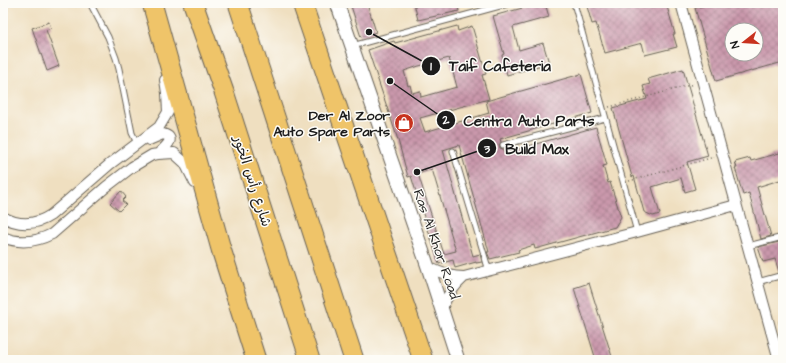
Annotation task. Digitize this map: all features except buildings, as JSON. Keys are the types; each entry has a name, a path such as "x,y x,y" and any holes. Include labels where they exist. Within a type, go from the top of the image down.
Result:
{"highway":[{"path":"152,3 221,250 256,360"},
{"name":"شارع رأس الخور","path":"193,3 227,99 305,351 310,360"},
{"path":"238,3 354,360"},
{"path":"302,3 423,360"}],"street":[{"path":"3,216 22,223 34,223 46,218 137,142 159,127 168,112 167,93 152,3"},
{"name":"Ras Al Khor Road","path":"337,3 442,308 458,360"},
{"path":"681,3 779,360"},
{"path":"137,142 147,140 160,134 166,134 169,138 168,144 158,154"},
{"path":"3,237 12,240 26,241 40,239 52,234 119,176 146,158 158,154 174,153 185,163 193,179 221,250"},
{"path":"428,267 442,274 464,277 736,205"},
{"path":"442,308 453,288 464,277"}],"lane":[{"path":"90,3 108,37 114,53 119,69 132,133 137,142"},
{"path":"351,46 511,3"},
{"path":"574,3 637,232"},
{"path":"504,145 606,118"},
{"path":"453,152 489,271"},
{"path":"748,246 783,237"},
{"path":"757,282 783,275"}],"path":[{"path":"603,109 703,81"},
{"path":"623,182 723,155"}],"place":[{"name":"Taif Cafeteria","path":"369,32"},
{"name":"Centra Auto Parts","path":"390,81"},
{"name":"Der Al Zoor Auto Spare Parts","path":"404,123"},
{"name":"Build Max","path":"417,172"}]}
